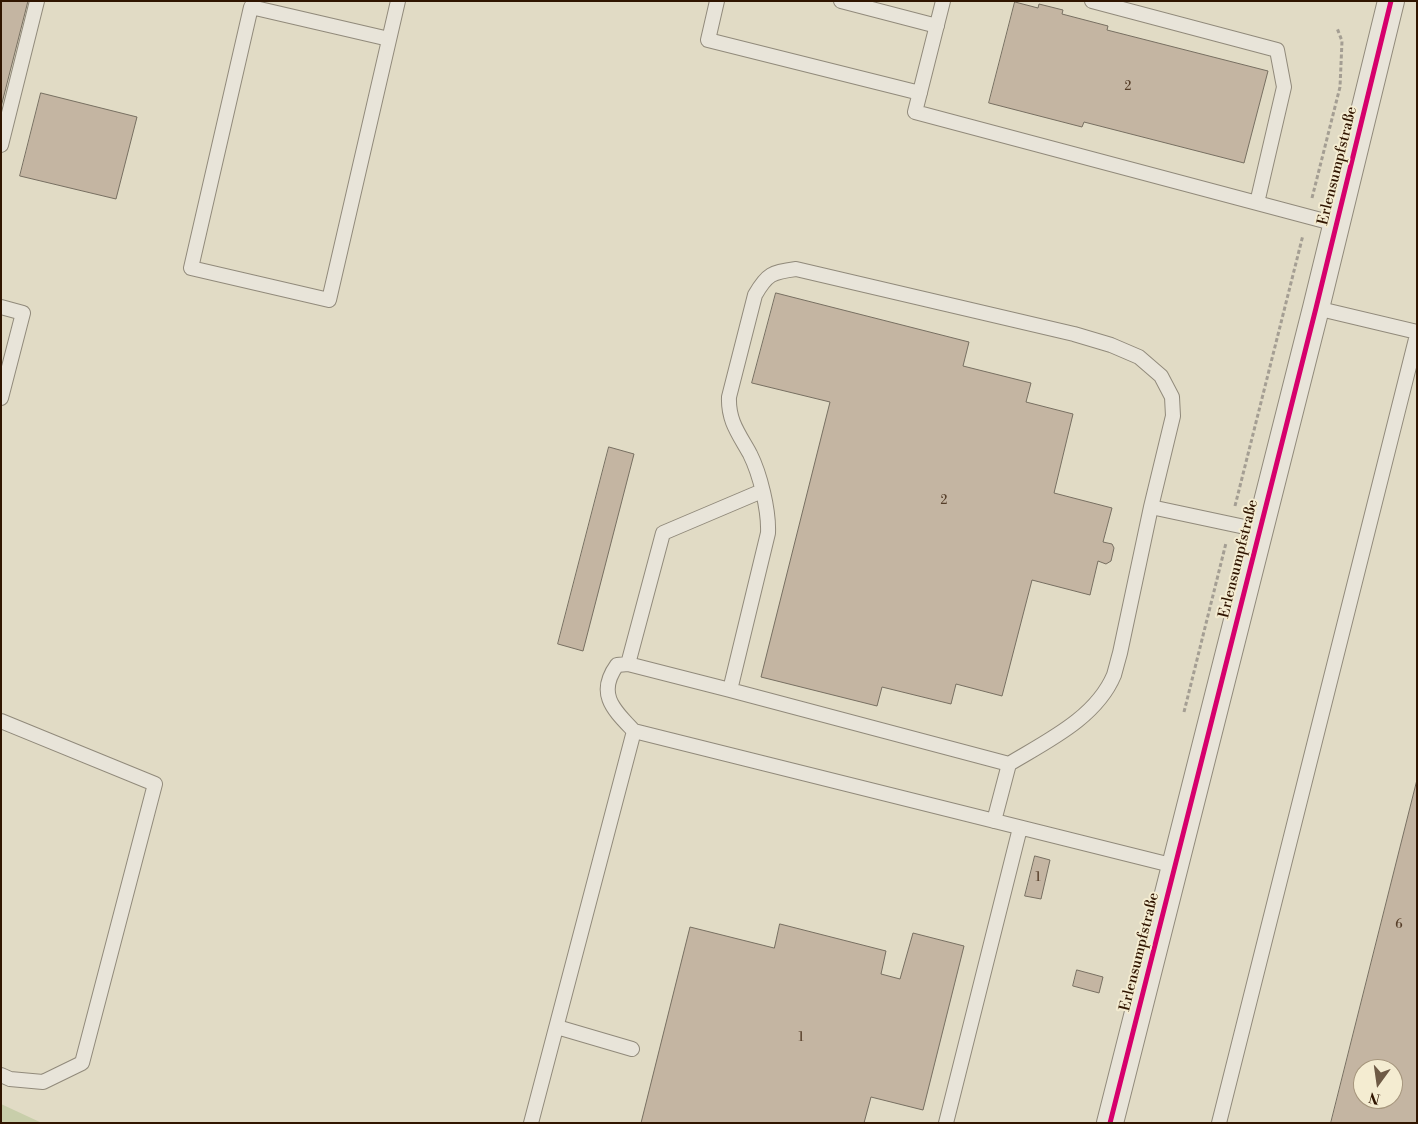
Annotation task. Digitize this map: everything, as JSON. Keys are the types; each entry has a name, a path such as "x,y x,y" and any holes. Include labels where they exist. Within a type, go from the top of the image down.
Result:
{"street":[{"name":"Erlensumpfstraße","path":"1110,1123 1316,308 1391,1"}],"lane":[{"path":"1,145 37,1"},
{"path":"389,39 251,7 191,268 329,300 398,1"},
{"path":"717,1 708,40 920,93"},
{"path":"841,1 937,26"},
{"path":"943,1 915,112 1336,224"},
{"path":"1092,1 1277,50 1284,87 1257,203"},
{"path":"730,690 768,533 769,518 762,490 751,456 732,423 728,409 729,397 754,295 763,281 776,272 796,269 1074,334 1111,345 1139,357 1161,376 1172,397 1172,416 1120,653 1113,676 1100,697 1084,715 1051,739 1009,764 994,821"},
{"path":"1,307 23,312 1,398"},
{"path":"1219,1123 1417,333 1316,308"},
{"path":"628,664 662,533 762,490"},
{"path":"1152,506 1259,530"},
{"path":"1009,764 628,664 617,665 607,685 608,696 613,708 634,731 1175,866"},
{"path":"1,721 155,784 82,1063 43,1082 10,1079 1,1075"},
{"path":"531,1123 634,731"},
{"path":"946,1123 1020,828"},
{"path":"557,1027 632,1048"}],"path":[{"path":"1183,716 1340,87 1342,41 1337,28"}],"green space":[{"path":"1,1104 42,1123 1,1123"}],"building":[{"path":"1,1 28,1 1,107"},
{"path":"1015,2 1038,8 1039,4 1063,10 1062,14 1108,26 1107,30 1268,71 1244,163 1084,122 1082,127 989,103"},
{"path":"41,93 137,117 116,199 20,176"},
{"path":"776,293 969,342 963,366 1031,383 1026,402 1073,414 1054,493 1112,508 1103,542 1112,544 1114,548 1111,561 1106,564 1098,561 1090,595 1032,580 1002,696 956,684 951,704 882,687 877,706 761,677 830,402 752,383"},
{"path":"609,447 634,454 583,651 558,644"},
{"path":"1417,780 1417,1123 1331,1123"},
{"path":"1035,856 1050,860 1041,899 1025,896"},
{"path":"780,924 886,951 881,974 900,979 913,933 964,946 923,1110 871,1097 864,1123 641,1123 690,927 774,948"},
{"path":"1077,970 1103,977 1099,993 1073,986"}],"cycle path":[{"path":"1110,1123 1316,308 1391,1"}]}
